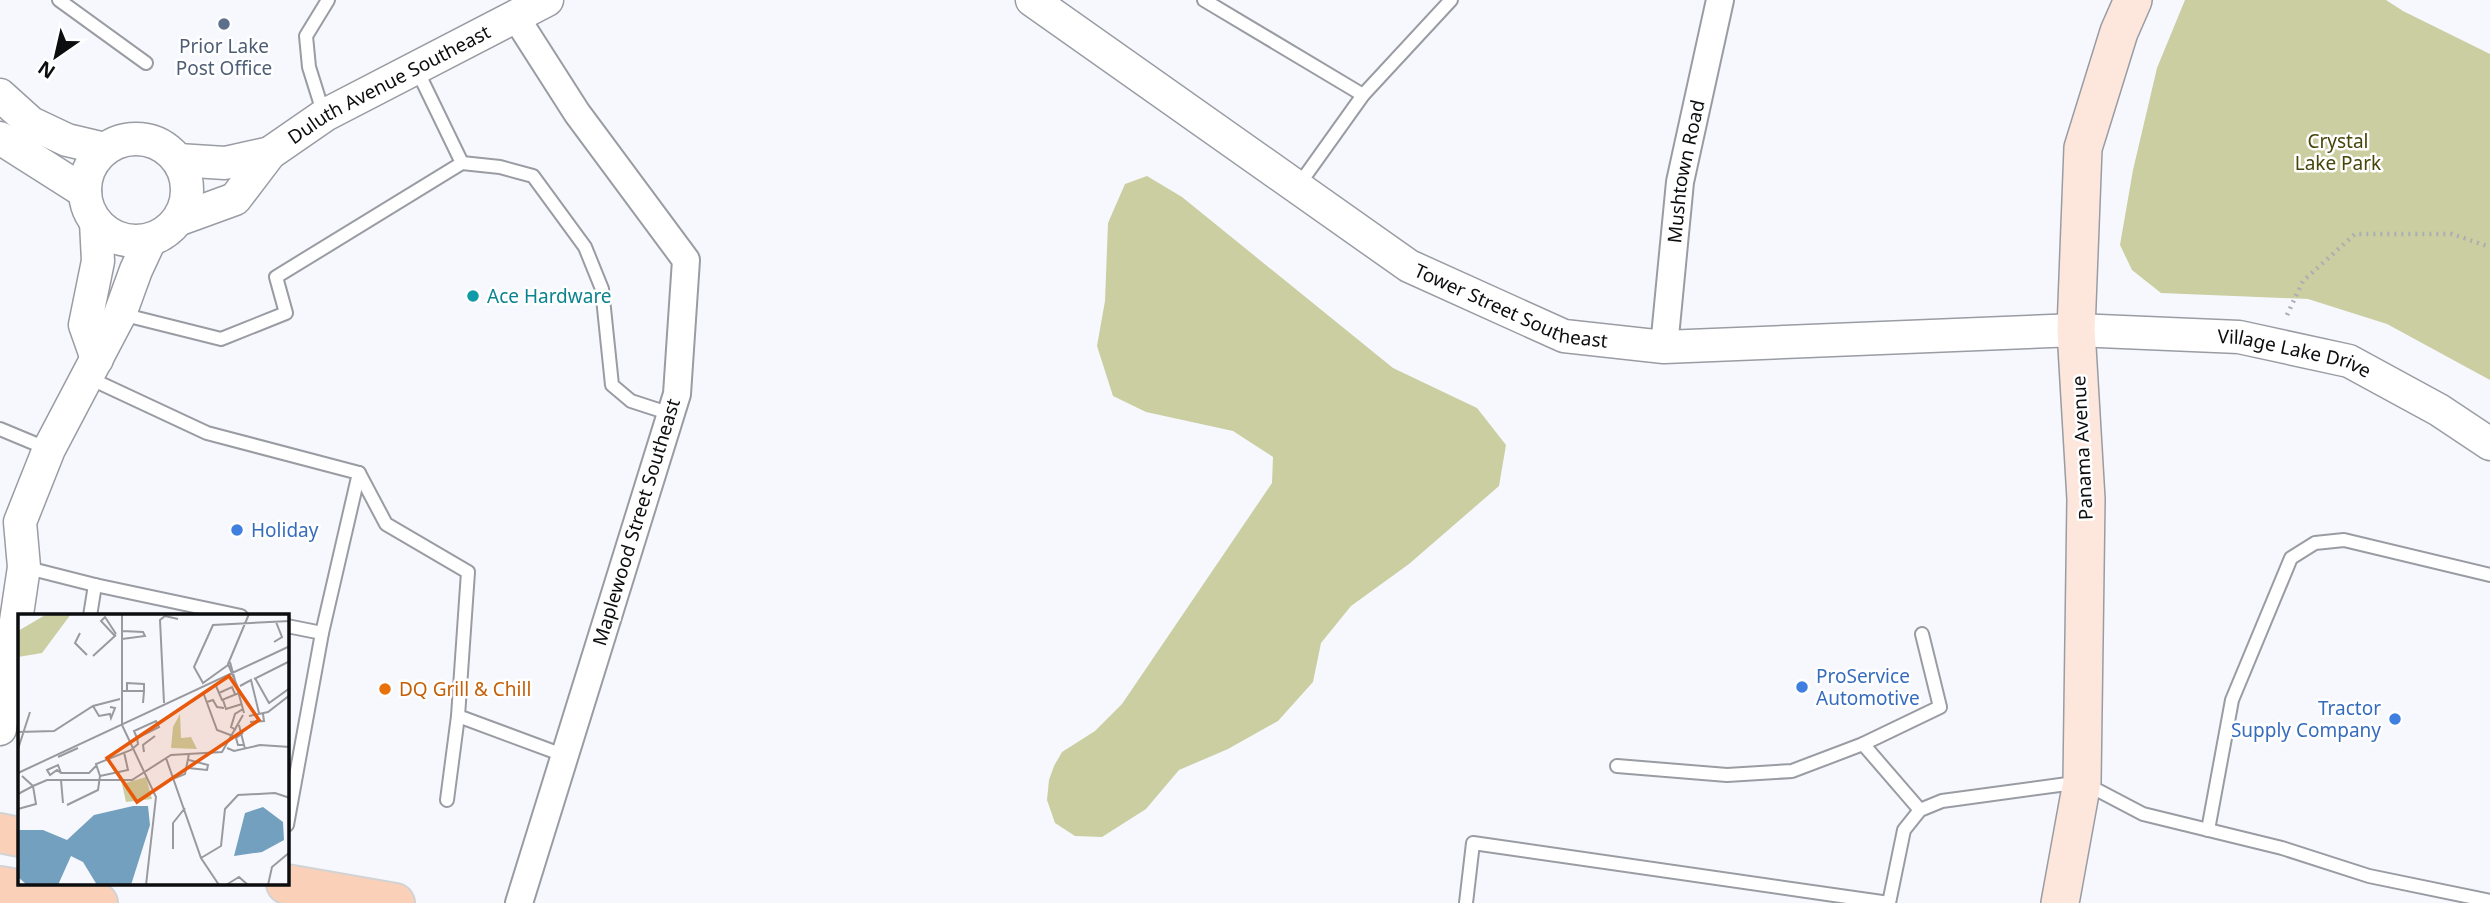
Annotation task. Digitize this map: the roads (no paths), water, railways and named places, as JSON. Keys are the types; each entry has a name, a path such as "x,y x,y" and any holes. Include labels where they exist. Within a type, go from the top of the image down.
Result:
{"main road":[{"name":"Panama Avenue","path":"2060,903 2081,782 2086,499 2076,330 2083,148 2119,32 2133,0"},
{"path":"0,833 18,837"},
{"path":"289,885 395,903"},
{"path":"0,886 98,903"}],"street":[{"name":"Duluth Avenue Southeast","path":"180,219 235,199 270,153 325,115 547,0"},
{"name":"Tower Street Southeast","path":"1031,0 1409,266 1564,336 1664,347 2076,330"},
{"name":"Mushtown Road","path":"1664,347 1680,182 1720,0"},
{"name":"Maplewood Street Southeast","path":"515,16 577,113 686,260 677,394 519,903"},
{"path":"0,95 31,123 67,140 105,149"},
{"path":"0,138 85,192"},
{"path":"120,141 152,141 166,148 178,160 188,189 186,205 180,219 162,236 135,242 107,233 96,222 88,208 85,192 87,175 94,161 105,149 120,141"},
{"name":"Duluth Avenue Southeast","path":"178,160 225,163 270,153"},
{"path":"92,368 85,325 98,261 96,222"},
{"path":"0,729 24,567 10,531 49,449 120,314 150,240"},
{"name":"Village Lake Drive","path":"2076,330 2239,337 2349,361 2439,410 2490,444"}],"lane":[{"path":"59,0 146,63"},
{"path":"325,115 309,67 306,36 328,0"},
{"path":"1204,0 1363,95"},
{"path":"1297,187 1363,95 1451,0"},
{"path":"416,68 462,163"},
{"path":"120,314 221,339 286,313 276,277 462,163 500,167 533,176 585,247 602,289 612,385 631,401 671,414"},
{"path":"92,368 207,433 359,473 386,524 468,572 458,716 447,800"},
{"path":"0,429 49,449"},
{"path":"289,803 293,759 359,473"},
{"path":"2208,830 2232,700 2291,558 2315,543 2344,540 2490,575"},
{"path":"24,567 233,614"},
{"path":"90,614 95,585"},
{"path":"289,626 322,633"},
{"path":"1617,766 1727,775 1792,771 1863,744 1940,707 1922,634"},
{"path":"458,716 563,755"},
{"path":"1863,744 1920,810"},
{"path":"1466,903 1473,844 1889,903 1904,830 1920,810 1942,801 2081,782 2143,814 2282,848 2369,876 2490,901"}],"place":[{"name":"Prior Lake Post Office","path":"224,24"},
{"name":"Ace Hardware","path":"473,296"},
{"name":"Holiday","path":"237,530"},
{"name":"ProService Automotive","path":"1802,687"},
{"name":"DQ Grill & Chill","path":"385,689"},
{"name":"Tractor Supply Company","path":"2395,719"}],"park label":[{"name":"Crystal Lake Park","path":"2338,152"}]}
